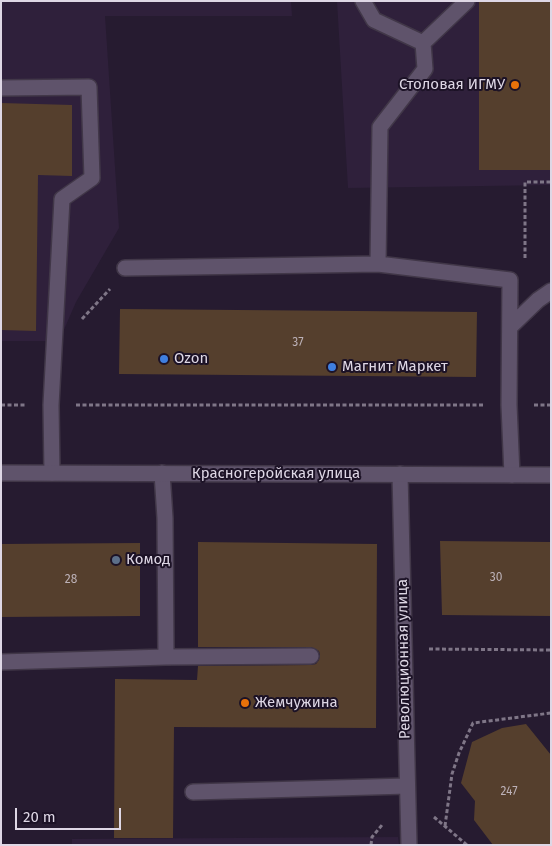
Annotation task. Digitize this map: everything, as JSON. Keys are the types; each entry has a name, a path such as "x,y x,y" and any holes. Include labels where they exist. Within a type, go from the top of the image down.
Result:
{"street":[{"path":"363,1 374,20 423,42"},
{"path":"423,42 467,1"},
{"path":"378,264 380,127 425,69 423,42"},
{"path":"1,88 89,87 92,178 62,199 51,405 52,473"},
{"path":"125,268 378,264 510,280 509,405 512,474"},
{"path":"510,327 538,300 551,291"},
{"name":"Красногеройская улица","path":"1,473 551,475"},
{"path":"162,473 165,518 166,657"},
{"name":"Революционная улица","path":"400,474 409,845"},
{"path":"1,662 166,657 311,656"},
{"path":"194,792 408,786"}],"path":[{"path":"510,280 525,282 525,182 551,182"},
{"path":"54,350 111,288 125,268"},
{"path":"1,405 551,406"},
{"path":"404,651 437,649 551,650"},
{"path":"445,826 452,774 459,753 473,723 551,713"}],"shaded area":[{"path":"1,1 291,1 292,16 105,16 119,228 76,302 59,341 1,341"},
{"path":"337,1 551,1 551,185 348,188"},
{"path":"398,837 399,845 72,845 72,839"}],"building":[{"name":"Столовая ИГМУ","path":"479,1 551,1 551,170 479,170"},
{"path":"1,103 72,105 72,176 38,175 36,331 1,330"},
{"path":"120,309 477,312 476,377 119,374"},
{"path":"440,541 551,542 551,616 442,615"},
{"name":"Жемчужина","path":"198,542 377,544 376,728 174,727 173,838 114,838 115,679 197,680 198,666 311,665 316,664 319,660 319,651 311,647 198,647"},
{"path":"140,543 140,616 1,617 1,544"},
{"path":"526,724 551,755 551,845 493,845 474,820 475,801 461,783 472,742 502,728"}],"place":[{"name":"Столовая ИГМУ","path":"515,85"},
{"name":"Ozon","path":"164,359"},
{"name":"Магнит Маркет","path":"332,367"},
{"name":"Комод","path":"116,560"},
{"name":"Жемчужина","path":"245,703"}]}
